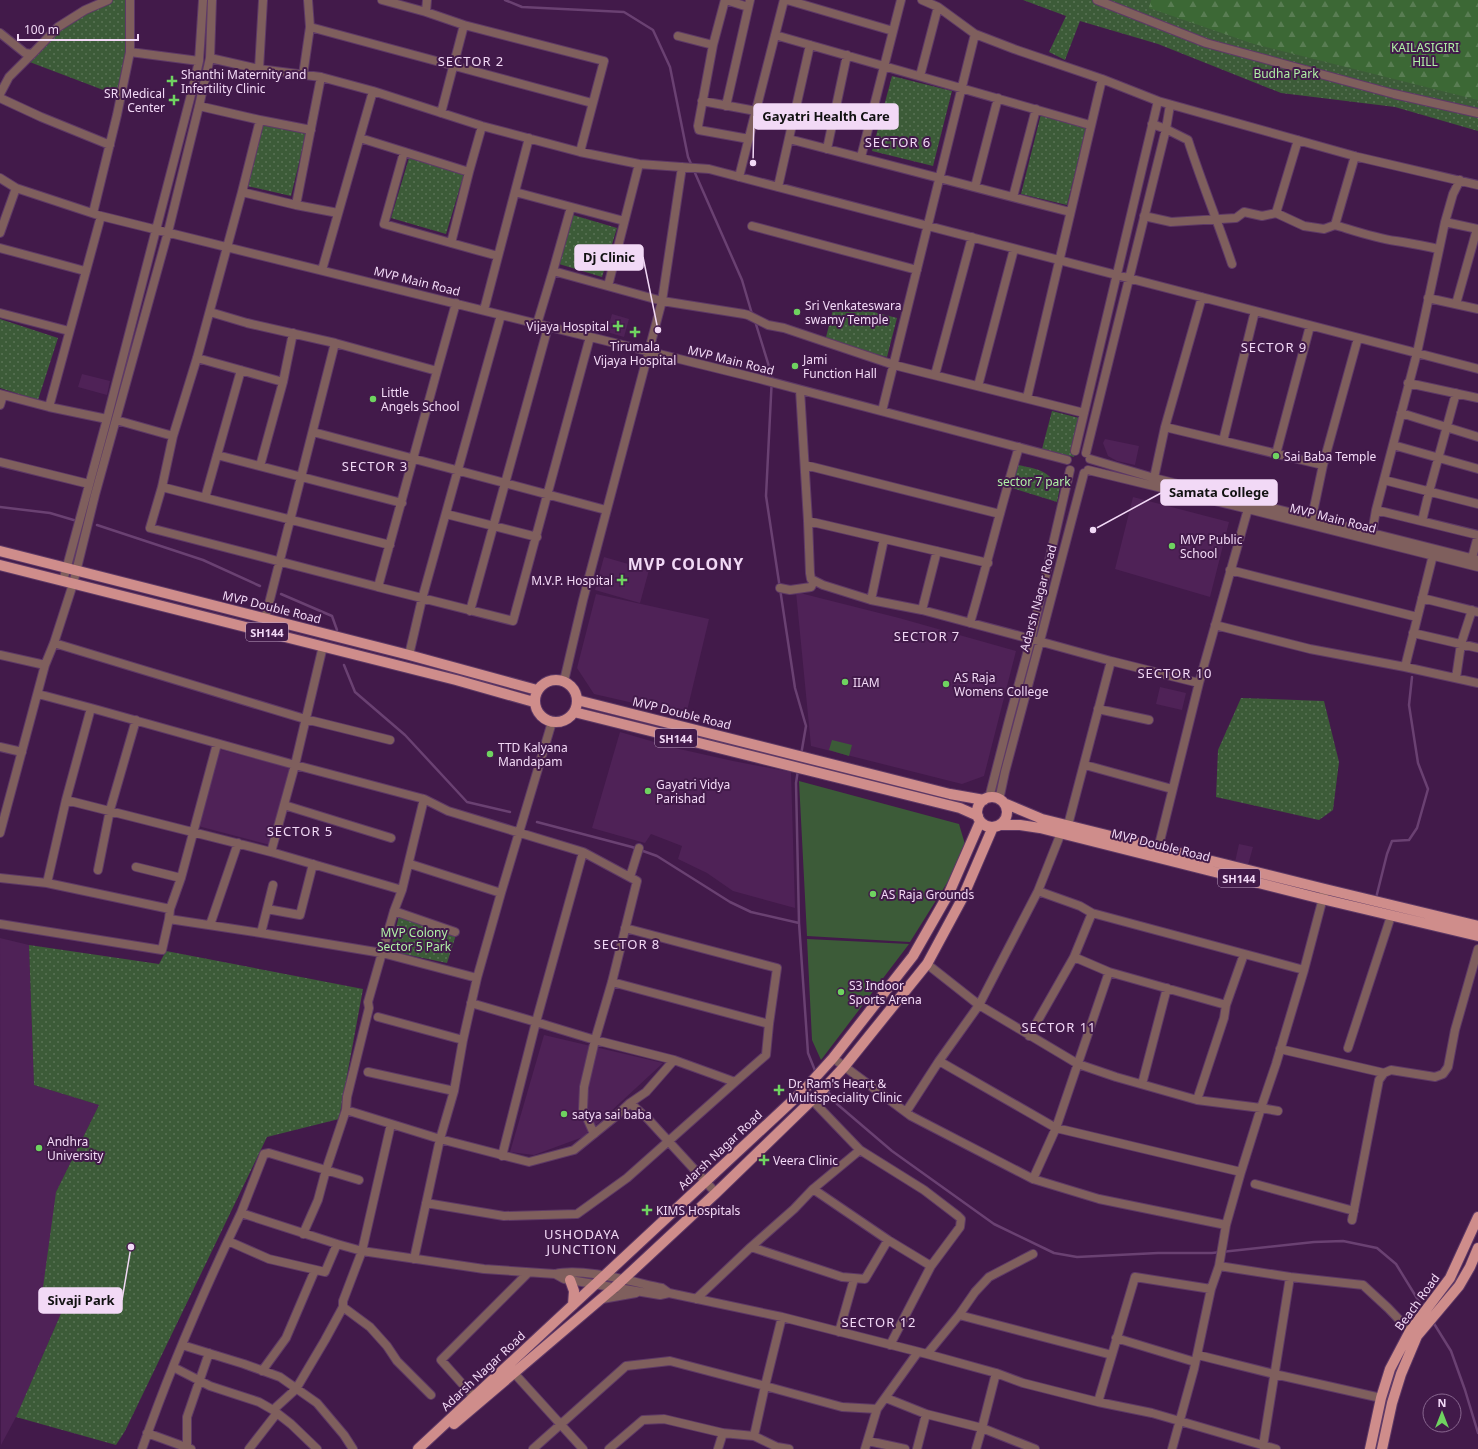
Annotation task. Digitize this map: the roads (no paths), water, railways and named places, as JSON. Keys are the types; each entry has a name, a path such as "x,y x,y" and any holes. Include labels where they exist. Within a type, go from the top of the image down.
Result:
{"main road":[{"name":"MVP Double Road","path":"0,551 409,655 537,690"},
{"name":"SH144","path":"0,565 405,667 534,702"},
{"path":"323,646 326,634"},
{"path":"405,667 409,655"},
{"path":"557,679 564,681 574,688 578,700 574,712 564,720 552,722 545,719 536,709 534,702 537,690 542,684 549,680 557,679"},
{"name":"MVP Double Road","path":"578,700 950,794 997,802 1042,818 1157,853"},
{"name":"MVP Double Road","path":"574,712 858,782"},
{"path":"619,724 622,712"},
{"path":"764,759 766,747"},
{"path":"858,782 860,771"},
{"name":"SH144","path":"858,782 960,808 979,819 997,826"},
{"path":"979,819 977,810 980,804 997,802 1007,814 1005,820 997,826"},
{"name":"Adarsh Nagar Road","path":"418,1449 803,1091 823,1070 914,956 949,893 979,819"},
{"name":"MVP Double Road","path":"997,826 1020,825 1157,853 1324,894 1478,926"},
{"name":"Adarsh Nagar Road","path":"428,1449 453,1425 618,1283 716,1193 815,1098 844,1067 927,964 962,899 997,826"},
{"name":"MVP Double Road","path":"1324,894 1391,916 1478,936"},
{"name":"Beach Road","path":"1370,1449 1381,1398 1390,1369 1434,1300 1450,1278 1478,1217"},
{"name":"Beach Road","path":"1382,1449 1392,1403 1413,1333 1442,1307 1470,1267 1478,1248"},
{"path":"1458,1260 1470,1267"},
{"path":"570,1280 574,1291 573,1305"}],"street":[{"path":"0,94 9,77 58,27 85,10 108,0"},
{"path":"49,407 85,271 130,52 130,0"},
{"path":"62,581 71,569 111,419 155,229 193,87 199,61 203,0"},
{"path":"0,833 3,811 22,752 45,665 54,643 73,584 71,569 89,484 111,419 168,232 210,58 212,0"},
{"path":"259,69 263,0"},
{"path":"303,74 310,27 308,0"},
{"path":"382,0 426,12 464,25 604,61 580,152"},
{"path":"426,12 428,0"},
{"path":"726,106 749,4 726,0 713,45 698,126 699,130 749,139"},
{"path":"740,177 785,0 893,31"},
{"path":"861,157 901,0"},
{"path":"922,0 938,6 975,34 1170,105 1355,156 1478,185"},
{"path":"1097,0 1206,43 1394,94 1478,113"},
{"path":"920,76 938,6"},
{"path":"441,113 464,25"},
{"path":"310,27 592,103"},
{"path":"0,33 25,53 32,54"},
{"path":"882,411 975,34"},
{"path":"775,35 1090,124"},
{"path":"678,36 713,45"},
{"path":"778,187 810,45"},
{"path":"130,52 199,61"},
{"path":"827,148 847,55"},
{"path":"210,58 259,69 321,77 373,91 482,126 580,152 639,164 703,168 740,177 1478,369"},
{"path":"296,205 321,77"},
{"path":"1027,398 1090,124 1102,79"},
{"path":"322,270 373,91"},
{"path":"0,98 41,117 110,145"},
{"path":"976,187 998,98"},
{"path":"1075,451 1158,101"},
{"path":"702,102 756,111"},
{"path":"1070,470 1078,474 1086,472 1091,463 1088,456 1128,278 1166,129 1170,105"},
{"path":"199,106 311,130"},
{"path":"1013,197 1036,109"},
{"path":"260,120 210,312 173,436 162,487 150,528 422,599 513,621 590,337"},
{"path":"1152,124 1188,140 1201,179 1217,218 1232,264"},
{"path":"451,243 482,126"},
{"path":"360,138 469,172"},
{"path":"484,310 529,138"},
{"path":"789,139 1070,212"},
{"path":"1276,213 1298,140"},
{"path":"404,152 384,224 498,256"},
{"path":"1336,225 1355,156"},
{"path":"608,286 639,164"},
{"path":"564,681 582,600 662,301 685,167"},
{"name":"MVP Main Road","path":"0,178 16,188 97,215 760,379 1067,460"},
{"path":"1372,533 1376,510 1417,353 1445,222 1453,194 1460,180"},
{"path":"0,233 16,188"},
{"path":"242,192 338,213"},
{"path":"515,192 624,221"},
{"path":"537,324 572,207"},
{"path":"1144,216 1171,222 1236,218 1244,212 1262,216 1276,213 1304,226 1324,229 1336,225 1396,241 1439,249"},
{"path":"1445,222 1477,229 1456,304"},
{"path":"752,226 917,270"},
{"path":"935,375 972,237"},
{"path":"0,248 85,271"},
{"path":"978,386 1014,248"},
{"path":"552,271 662,301 748,315 768,325 784,328 894,365 1084,413"},
{"path":"1154,478 1165,427 1202,298"},
{"path":"1428,298 1478,309"},
{"path":"378,587 456,303"},
{"path":"1223,441 1255,311"},
{"path":"210,312 247,323 336,343 437,371"},
{"path":"0,313 69,331"},
{"path":"409,655 422,599 501,315"},
{"path":"470,611 548,326"},
{"path":"1276,454 1310,326"},
{"path":"260,466 283,382 293,333"},
{"path":"1311,521 1323,466 1358,338"},
{"path":"265,619 336,343"},
{"path":"197,358 283,382"},
{"path":"205,498 241,370"},
{"path":"1408,383 1456,394 1478,396"},
{"path":"800,390 811,579 823,585 871,600 922,610 1199,683"},
{"path":"0,406 1,394 49,407 111,419 173,436"},
{"path":"1422,521 1456,394"},
{"path":"1401,413 1478,437"},
{"path":"1165,427 1323,466"},
{"path":"313,432 606,510"},
{"path":"1393,445 1478,469"},
{"path":"970,623 1019,448"},
{"path":"997,802 1009,720 1031,639 1070,470 1067,460 1070,454 1075,451 1082,451 1088,456 1154,478 1311,521 1372,533 1434,552 1475,559 1478,535 1376,510"},
{"path":"217,455 402,503"},
{"path":"0,462 89,484"},
{"path":"805,465 1000,514"},
{"name":"MVP Main Road","path":"1086,472 1248,509 1311,521 1434,552 1478,567"},
{"name":"Adarsh Nagar Road","path":"997,802 1086,472"},
{"path":"1384,480 1478,504"},
{"path":"162,487 390,545"},
{"path":"1157,853 1199,683 1248,509"},
{"path":"446,514 537,537"},
{"path":"808,521 988,563"},
{"path":"871,600 884,539"},
{"path":"922,610 937,551"},
{"path":"1405,666 1434,552"},
{"path":"1230,570 1417,616"},
{"path":"780,588 790,590 811,587 814,581"},
{"path":"1422,598 1475,611 1461,644 1456,678"},
{"path":"1215,625 1310,649 1405,666 1478,683"},
{"path":"1413,633 1478,648"},
{"path":"54,643 305,719 390,740"},
{"path":"271,852 295,766 323,646"},
{"path":"0,655 45,665"},
{"path":"1068,825 1085,765 1111,661"},
{"path":"38,694 136,720 295,766 424,799 448,811 583,852 637,881 584,1087 583,1109 594,1134"},
{"path":"47,883 66,800 91,708"},
{"path":"1098,709 1149,720"},
{"path":"98,870 110,810 136,720"},
{"path":"414,1259 440,1139 454,1091 463,1040 477,978 552,722"},
{"path":"0,924 162,950 170,909 182,878 217,744"},
{"path":"0,747 22,752"},
{"path":"1085,765 1172,789"},
{"path":"303,1234 318,1200 326,1170 346,1110 347,1097 368,1008 368,1002 394,911 410,864 424,799"},
{"path":"66,800 238,843 402,890"},
{"path":"284,805 391,838"},
{"path":"906,1112 978,1005 1038,891 1061,834"},
{"path":"210,925 238,843"},
{"path":"630,877 639,848"},
{"path":"502,1156 536,1022 583,852"},
{"path":"267,909 300,915 313,864"},
{"path":"410,864 501,893"},
{"path":"136,867 182,878"},
{"path":"0,878 47,883 170,909"},
{"path":"261,933 273,885"},
{"path":"1038,891 1080,906 1092,912 1304,970"},
{"path":"1172,1449 1181,1422 1211,1289 1219,1266 1226,1229 1241,1172 1304,970 1324,894"},
{"path":"394,911 456,932"},
{"path":"1029,1036 1074,957 1092,912"},
{"path":"1348,1048 1391,916"},
{"path":"169,919 382,953 477,978"},
{"path":"426,1203 504,1216 577,1214 626,1178 766,1055 777,968 625,928"},
{"path":"1352,1220 1379,1080 1384,1073 1391,1070 1435,1077 1443,1074 1448,1067 1455,1030 1478,949"},
{"path":"1197,1100 1224,1018 1226,1005 1244,954"},
{"path":"1074,957 1109,972 1226,1005"},
{"path":"927,964 978,1005 1078,1064 1116,1077 1197,1100 1278,1111"},
{"path":"1033,1179 1056,1128 1109,972"},
{"path":"612,982 769,1024"},
{"path":"1142,1084 1167,988"},
{"path":"471,1003 595,1040 674,1060 735,1082"},
{"path":"378,1017 463,1040"},
{"path":"1280,1049 1384,1073"},
{"path":"833,1058 906,1112 1033,1179 1099,1199 1226,1229"},
{"path":"346,1110 440,1139 528,1162 574,1150 630,1103 646,1092 674,1060"},
{"path":"939,1061 1056,1128 1241,1172"},
{"path":"368,1072 454,1091"},
{"path":"803,1091 815,1098 860,1150 924,1190 961,1219 960,1227 931,1266 890,1345"},
{"path":"630,1103 648,1119 716,1193"},
{"path":"249,1449 275,1411 296,1389 343,1306 343,1301 362,1251 391,1124"},
{"path":"696,1299 794,1209 813,1189 860,1150"},
{"path":"142,1449 147,1432 182,1345 241,1213 264,1154 269,1153 359,1180"},
{"path":"1255,1184 1354,1210"},
{"path":"813,1189 888,1240 931,1266"},
{"path":"241,1213 303,1234 362,1251 373,1251 414,1259 484,1269 555,1274 565,1271 605,1276 618,1283 645,1292 660,1295 669,1293"},
{"path":"751,1247 842,1278 865,1280 888,1240"},
{"path":"228,1241 269,1258 325,1272 336,1244"},
{"path":"927,1354 959,1315 975,1292 989,1277 1033,1254"},
{"path":"1219,1266 1290,1277 1363,1285 1413,1333"},
{"path":"262,1371 286,1338 315,1270"},
{"path":"474,1397 441,1360 528,1273"},
{"path":"555,1274 564,1279 596,1284 618,1283 662,1288 669,1293 782,1317 927,1354 996,1373 1023,1383 1098,1402 1152,1413 1276,1449"},
{"path":"1098,1402 1135,1277 1211,1289"},
{"path":"1263,1446 1290,1277"},
{"path":"839,1332 854,1278"},
{"path":"597,1300 645,1292"},
{"path":"343,1306 370,1327 387,1346 397,1361 431,1395"},
{"path":"959,1315 1112,1355"},
{"path":"754,1436 782,1317"},
{"path":"1116,1338 1196,1359 1274,1374 1381,1398"},
{"path":"182,1345 280,1377 317,1404 344,1435 353,1449"},
{"path":"905,1449 866,1445 877,1409 918,1352"},
{"path":"147,1432 189,1448 187,1417 209,1354"},
{"path":"532,1449 626,1366 670,1360 842,1406 877,1409"},
{"path":"173,1367 210,1386 259,1402 275,1411 317,1449"},
{"path":"514,1373 583,1449"},
{"path":"976,1449 996,1373"},
{"path":"886,1398 926,1414 982,1428 1033,1449"},
{"path":"917,1449 926,1414"},
{"path":"609,1449 643,1420 664,1419 724,1433 754,1436 777,1448 789,1449"},
{"path":"718,1449 724,1433"}],"waterway":[{"path":"505,0 522,7 624,12 653,30 670,67 688,157 742,280 752,314"},
{"path":"755,321 772,376 766,496 795,688 806,726 801,755"},
{"path":"0,507 50,513 77,521"},
{"path":"97,525 203,560 260,586"},
{"path":"281,594 332,616 337,630"},
{"path":"344,665 355,692 405,735 467,802 510,812"},
{"path":"1376,898 1387,854 1392,841 1409,840 1417,828 1428,789 1418,763 1409,705 1412,677"},
{"path":"798,770 796,783 799,923 808,1053 816,1073"},
{"path":"537,822 632,847 657,856 730,902 751,912 799,923"},
{"path":"827,1090 837,1104 892,1151 994,1224 1054,1253 1077,1257 1158,1253 1212,1253 1314,1242 1343,1241 1377,1248 1396,1264 1423,1308"},
{"path":"1433,1322 1451,1351 1478,1433"}],"place":[{"name":"Shanthi Maternity and Infertility Clinic","path":"172,81"},
{"name":"SR Medical Center","path":"174,100"},
{"name":"Gayatri Health Care","path":"753,163"},
{"name":"Sri Venkateswara swamy Temple","path":"797,312"},
{"name":"Vijaya Hospital","path":"618,326"},
{"name":"Dj Clinic","path":"658,330"},
{"name":"Tirumala Vijaya Hospital","path":"635,332"},
{"name":"Jami Function Hall","path":"795,366"},
{"name":"Little Angels School","path":"373,399"},
{"name":"Sai Baba Temple","path":"1276,456"},
{"name":"Samata College","path":"1093,530"},
{"name":"MVP Public School","path":"1172,546"},
{"name":"M.V.P. Hospital","path":"622,580"},
{"name":"IIAM","path":"845,682"},
{"name":"AS Raja Womens College","path":"946,684"},
{"name":"TTD Kalyana Mandapam","path":"490,754"},
{"name":"Gayatri Vidya Parishad","path":"648,791"},
{"name":"AS Raja Grounds","path":"873,894"},
{"name":"S3 Indoor Sports Arena","path":"841,992"},
{"name":"Dr. Ram's Heart & Multispeciality Clinic","path":"779,1090"},
{"name":"satya sai baba","path":"564,1114"},
{"name":"Andhra University","path":"39,1148"},
{"name":"Veera Clinic","path":"764,1160"},
{"name":"KIMS Hospitals","path":"647,1210"},
{"name":"Sivaji Park","path":"131,1247"}],"district":[{"name":"SECTOR 2","path":"471,61"},
{"name":"SECTOR 6","path":"898,142"},
{"name":"SECTOR 9","path":"1274,347"},
{"name":"SECTOR 3","path":"375,466"},
{"name":"MVP COLONY","path":"686,564"},
{"name":"SECTOR 7","path":"927,636"},
{"name":"SECTOR 10","path":"1175,673"},
{"name":"SECTOR 5","path":"300,831"},
{"name":"SECTOR 8","path":"627,944"},
{"name":"SECTOR 11","path":"1059,1027"},
{"name":"USHODAYA JUNCTION","path":"582,1242"},
{"name":"SECTOR 12","path":"879,1322"}],"park label":[{"name":"KAILASIGIRI HILL","path":"1425,54"},
{"name":"Budha Park","path":"1286,73"},
{"name":"sector 7 park","path":"1034,481"},
{"name":"MVP Colony Sector 5 Park","path":"414,939"}]}
